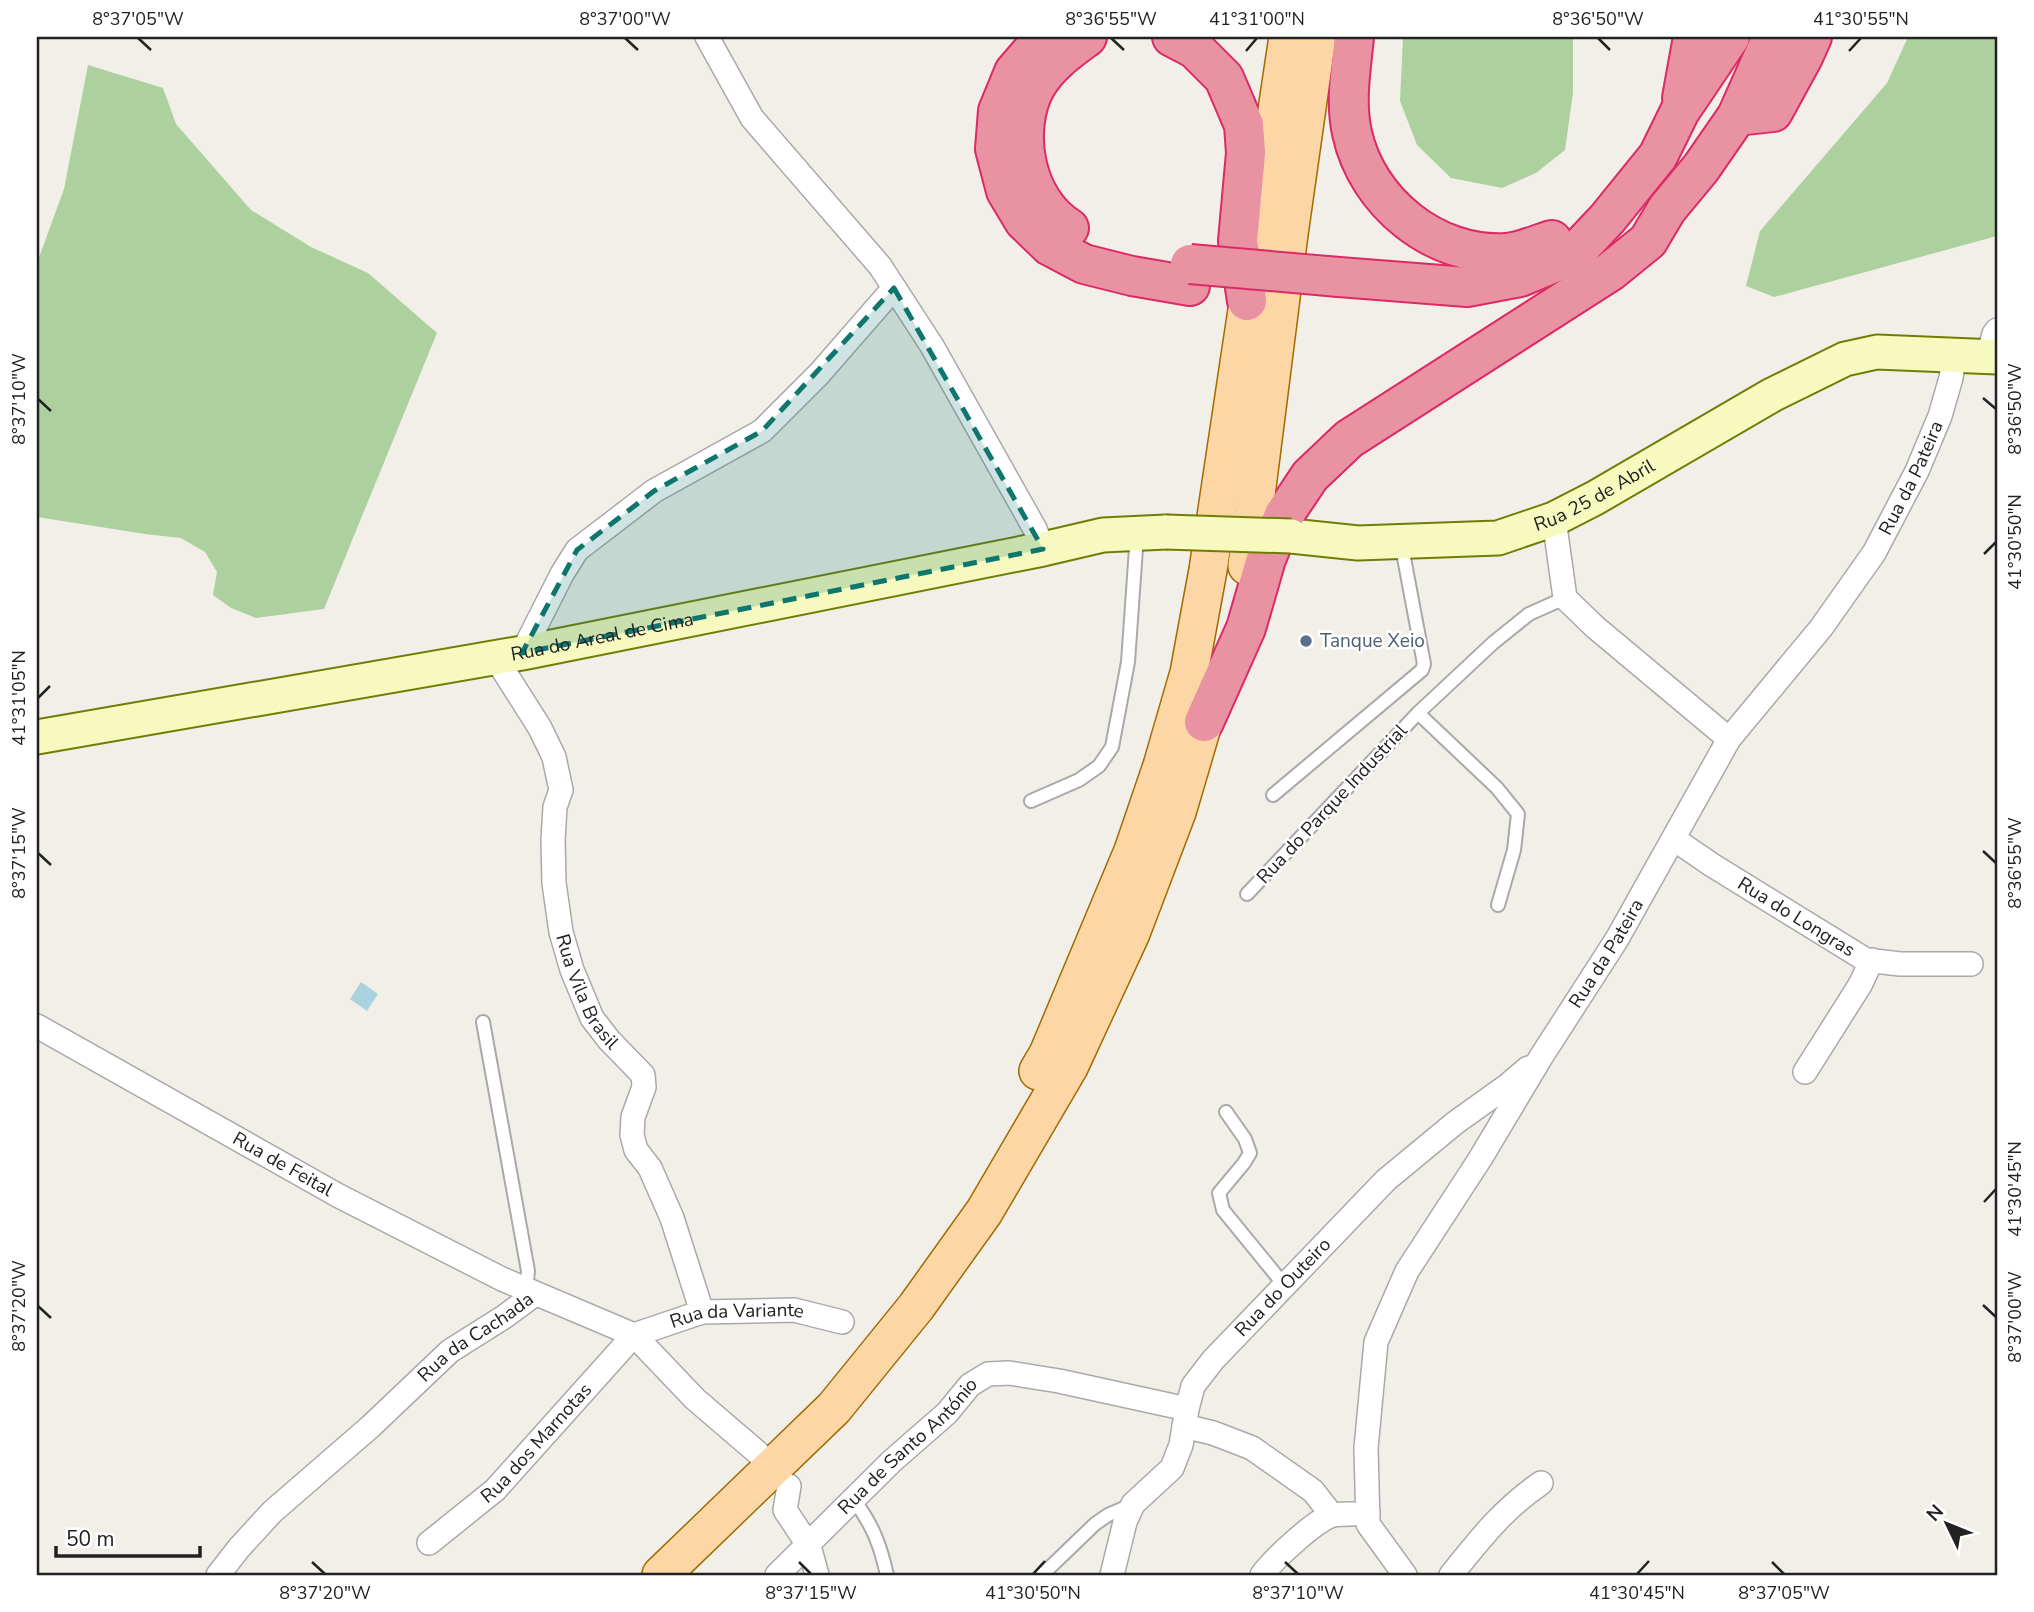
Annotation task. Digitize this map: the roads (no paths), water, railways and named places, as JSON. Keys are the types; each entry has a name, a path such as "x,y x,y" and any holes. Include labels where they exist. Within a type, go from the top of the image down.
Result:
{"highway":[{"path":"1044,37 1014,72 998,111 995,149 1006,191 1024,221 1050,246 1084,264 1132,276 1190,275 1337,288 1461,307 1525,296 1605,259 1667,209"},
{"path":"1087,37 1056,59 1036,86 1025,117 1023,149 1029,174 1043,203 1064,224 1095,243 1190,275"},
{"path":"1172,37 1195,48 1224,78 1244,125 1246,153 1238,241 1247,302"},
{"path":"1353,37 1348,101 1352,135 1364,167 1382,195 1406,221 1433,237 1473,251 1507,253 1554,240 1607,219"},
{"path":"1675,37 1680,111"},
{"path":"1680,111 1693,37"},
{"path":"1337,288 1468,287 1520,277 1573,254 1607,219 1658,156 1680,111 1705,37"},
{"path":"1680,111 1730,37"},
{"path":"1737,116 1730,88 1754,37"},
{"path":"1204,722 1246,628 1266,559 1284,515 1310,476 1349,439 1611,271 1648,241 1667,209 1702,168 1737,116 1772,37"},
{"path":"1737,116 1764,106 1795,37"},
{"path":"1737,116 1773,112 1812,37"}],"main road":[{"path":"739,1502 826,1399 900,1298 968,1196 1048,1054 1133,851 1163,766 1189,673 1208,570 1287,37"},
{"path":"661,1575 834,1408 916,1307 984,1212 1069,1067 1131,933 1177,812 1245,582 1317,37"},
{"name":"Rua 25 de Abril","path":"1152,533 1291,536 1358,543 1498,538 1553,519 1595,498 1772,395 1845,359 1877,352 1954,356 1994,348"},
{"name":"Rua do Areal de Cima","path":"37,737 509,655 1103,535 1152,533"}],"street":[{"path":"707,37 752,118 880,265 938,357 1035,529 1043,549"},
{"path":"509,655 577,550 654,491 762,431 819,374 894,288"},
{"name":"Rua da Pateira","path":"1405,1575 1368,1524 1366,1448 1376,1342 1407,1271 1617,939 1729,739 1821,628 1874,553 1917,471 1931,438 1951,378 1954,356"},
{"path":"1553,519 1565,598 1595,627 1729,739"},
{"name":"Rua Vila Brasil","path":"509,655 554,757 561,790 555,807 554,883 561,932 572,970 592,1018 643,1075 644,1087 633,1117 632,1135 636,1150 650,1168 671,1218 702,1312"},
{"name":"Rua do Longras","path":"1674,839 1866,960 1900,964 1971,964"},
{"path":"1805,1072 1860,985 1872,960"},
{"name":"Rua de Feital","path":"37,1026 339,1196 530,1292"},
{"name":"Rua do Outeiro","path":"1112,1575 1125,1522 1133,1504 1172,1468 1181,1445 1193,1386 1206,1369 1386,1180 1454,1123 1508,1085 1541,1057"},
{"name":"Rua da Cachada","path":"218,1575 272,1512 370,1427 450,1351 504,1317 530,1292 634,1335 695,1399 758,1453"},
{"name":"Rua da Variante","path":"634,1335 702,1312 794,1310 842,1322"},
{"name":"Rua dos Marnotas","path":"429,1543 495,1490 634,1335"},
{"name":"Rua de Santo António","path":"777,1575 892,1461 947,1413 970,1385 988,1374 1009,1373 1059,1381 1185,1418 1213,1433 1252,1448 1313,1491 1331,1514"},
{"path":"1451,1575 1515,1500 1541,1483"},
{"path":"789,1486 785,1510 809,1546 817,1575"},
{"path":"1262,1575 1288,1546 1331,1514 1368,1513"}],"lane":[{"path":"1031,801 1079,780 1099,766 1112,747 1152,533"},
{"path":"1273,794 1422,670 1424,664 1401,542"},
{"name":"Rua do Parque Industrial","path":"1247,894 1418,713 1493,643 1529,614 1565,598"},
{"name":"Rua do Parque Industrial","path":"1418,713 1497,788 1518,814 1514,850 1498,905"},
{"path":"483,1022 530,1292"},
{"path":"1226,1112 1245,1139 1250,1153 1219,1193 1223,1210 1285,1286"},
{"path":"854,1500 870,1523 882,1551 887,1575"},
{"path":"1042,1575 1095,1524 1133,1504"}],"water":[{"path":"361,982 378,994 367,1011 350,999"}],"place":[{"name":"Tanque Xeio","path":"1306,641"}]}
